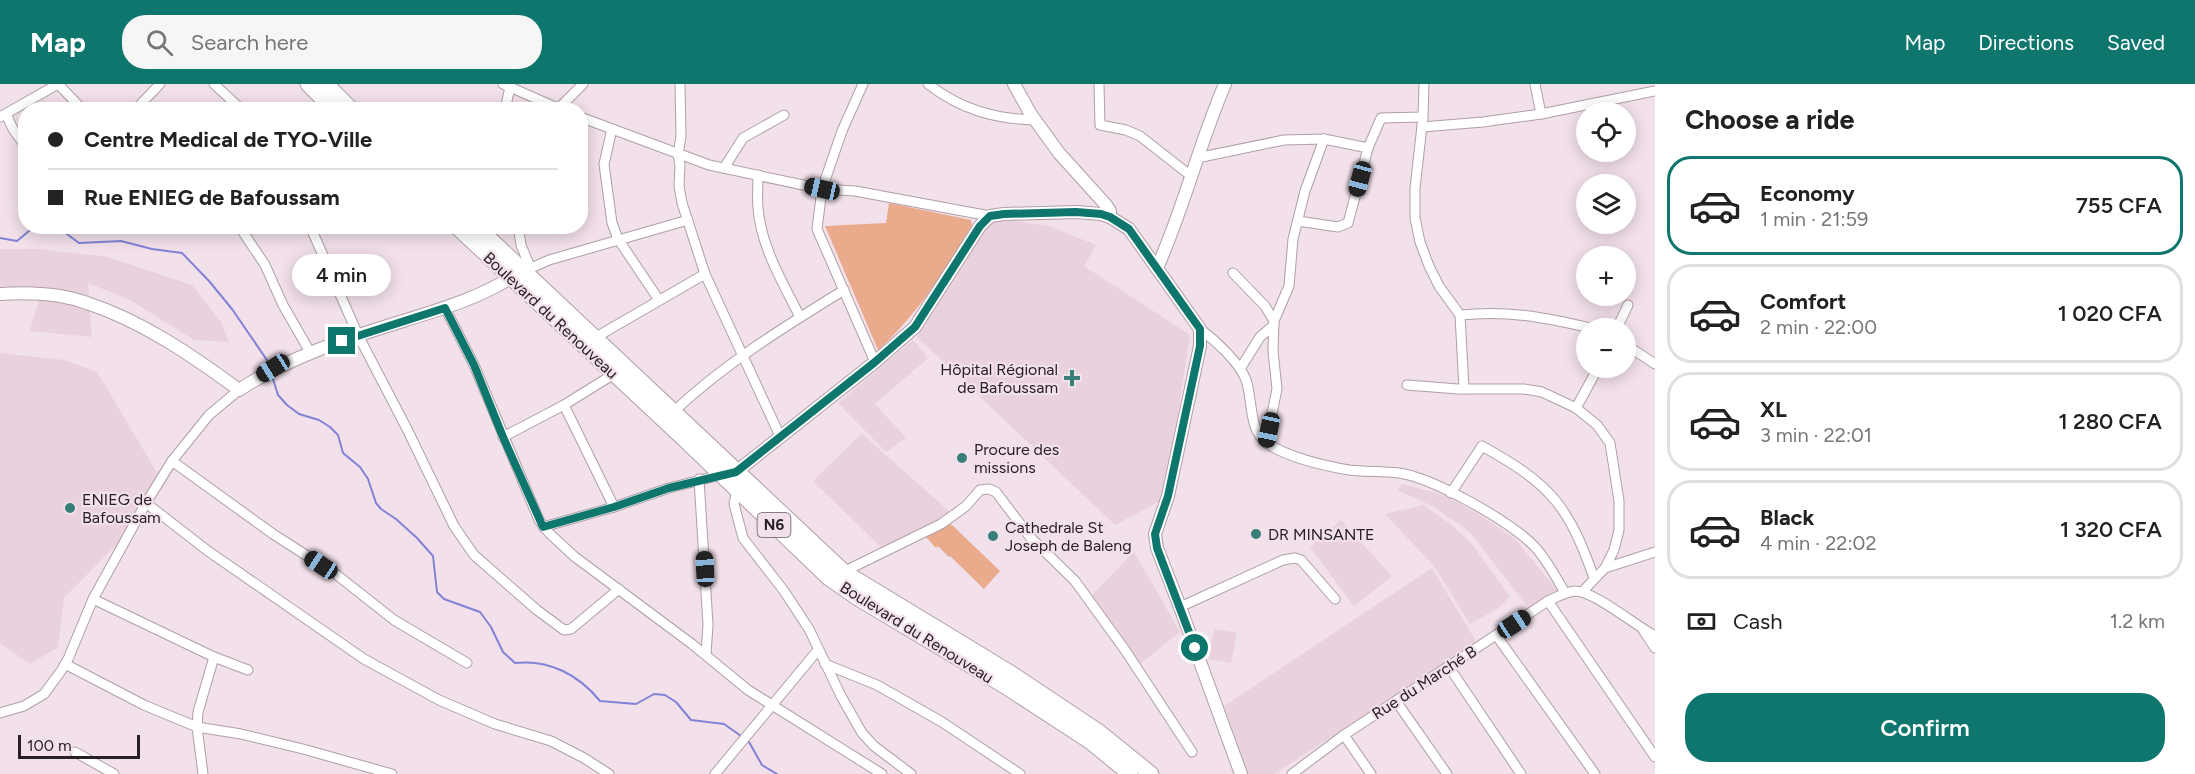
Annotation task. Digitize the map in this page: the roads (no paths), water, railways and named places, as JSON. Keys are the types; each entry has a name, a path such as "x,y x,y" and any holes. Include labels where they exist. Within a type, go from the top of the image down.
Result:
{"highway":[{"path":"308,84 326,102"},
{"path":"326,84 344,102"},
{"name":"Boulevard du Renouveau","path":"467,234 520,273"},
{"name":"Boulevard du Renouveau","path":"483,234 589,342 672,412 839,576 1008,680 1095,737"},
{"name":"Boulevard du Renouveau","path":"589,342 615,374 720,475 740,481"},
{"name":"N6","path":"1095,737 1130,774"},
{"name":"N6","path":"1095,737 1151,774"}],"street":[{"path":"26,102 58,84 75,102"},
{"path":"142,102 159,84"},
{"path":"214,84 233,102"},
{"path":"680,84 679,186 688,220 705,274 780,436"},
{"path":"863,84 842,130 822,189 818,234 875,362"},
{"path":"928,84 961,105 976,111 1009,119 1035,120"},
{"path":"1014,84 1035,120 1059,153 1106,205 1110,211 1110,217"},
{"path":"1099,84 1100,125 1126,130 1140,136 1191,176"},
{"path":"1157,268 1174,230 1209,122 1225,84"},
{"path":"1424,84 1423,122 1415,188 1415,218 1420,242 1429,266 1460,315 1464,389"},
{"path":"1535,84 1541,114"},
{"path":"566,102 580,85"},
{"path":"506,102 507,86 544,102"},
{"path":"1298,221 1338,227 1348,223 1368,148 1381,118 1423,122 1484,122 1541,114 1655,91"},
{"path":"18,107 3,115 18,136"},
{"path":"724,168 743,138 784,115"},
{"path":"588,120 703,164 822,189 855,191 990,216 1076,212 1110,217 1129,229 1200,329 1240,369 1246,382 1256,430 1266,443 1296,456 1350,470 1403,474 1451,493 1484,510 1527,539 1549,565 1565,593"},
{"path":"612,129 605,155 604,171 609,212 618,239 659,300"},
{"path":"1197,158 1284,140 1324,139 1368,148"},
{"path":"1266,443 1277,389 1273,351 1274,323 1289,286 1291,254 1298,221 1313,166 1324,139"},
{"path":"758,175 758,209 762,234 800,317"},
{"path":"911,774 874,746 862,733 841,696 809,629 784,591 743,538 735,512 735,499 740,481 780,436 875,362 915,327 980,226 990,216"},
{"path":"0,713 24,706 44,694 65,664 93,599 146,502 172,461 209,415 239,390 273,368 310,352 473,298 520,273 618,239 688,220"},
{"path":"244,234 265,265 283,305 310,352"},
{"path":"314,234 358,335 454,526 474,555 537,610 564,630 571,629 619,589"},
{"path":"520,234 520,273"},
{"path":"1233,273 1265,306 1274,323"},
{"path":"589,342 705,274"},
{"path":"672,412 743,354 844,290"},
{"path":"0,294 47,295 85,302 156,335 239,390"},
{"path":"445,308 474,365 543,527 575,557 706,654 748,690 770,706 882,774"},
{"path":"1460,315 1490,312 1515,313 1576,325"},
{"path":"1240,369 1260,337 1274,323"},
{"path":"1200,329 1200,346 1168,496 1155,534 1157,548 1241,774"},
{"path":"1636,352 1655,364"},
{"path":"503,437 564,405 615,374"},
{"path":"1575,408 1592,378"},
{"path":"1407,385 1464,389 1524,389 1542,392 1575,408 1597,425 1610,443 1620,517 1617,540 1605,568 1582,592 1606,604 1655,636"},
{"path":"564,405 614,507"},
{"path":"1451,493 1482,446 1518,466 1550,492 1561,506 1578,534 1594,578"},
{"path":"172,461 273,534 337,575 394,620 467,663"},
{"path":"543,527 699,479 720,475"},
{"path":"699,479 708,625 706,654"},
{"path":"839,576 941,524 966,506 980,490 989,489 996,492 1030,537 1075,581 1125,650 1192,752"},
{"path":"146,502 208,551 364,659 439,700 495,724 551,741 609,774"},
{"path":"1605,568 1655,552"},
{"path":"1180,607 1283,560 1295,558 1301,560 1335,599"},
{"name":"Rue du Marché B","path":"1295,773 1344,735 1548,601 1565,593 1582,592"},
{"path":"93,599 214,657 248,670"},
{"path":"1548,601 1655,757"},
{"path":"1641,629 1655,648"},
{"path":"1496,635 1595,774"},
{"path":"715,774 818,650"},
{"path":"202,774 197,727 198,712 214,657"},
{"path":"65,664 144,705 197,727 241,734 392,774"},
{"path":"825,664 877,685 942,722 1020,774"},
{"path":"1449,667 1521,774"},
{"path":"1396,701 1447,774"},
{"path":"1344,735 1371,774"},
{"path":"75,752 114,774"}],"waterway":[{"path":"0,238 17,241 25,234"},
{"path":"67,234 79,243 121,241 152,249 182,253 232,309 269,363"},
{"path":"273,379 278,395 287,405 299,414 319,420 338,435 343,453 360,467 368,479 376,503 417,538 433,556 437,592 444,599 480,612 491,627 503,652 515,663 528,662 551,666 573,676 600,701 636,704 654,694 665,695 676,702 691,720 724,724 741,736"},
{"path":"746,740 762,765 777,774"}],"place":[{"name":"Hôpital Régional de Bafoussam","path":"1072,378"},
{"name":"Procure des missions","path":"962,458"},
{"name":"ENIEG de Bafoussam","path":"70,508"},
{"name":"DR MINSANTE","path":"1256,534"},
{"name":"Cathedrale St Joseph de Baleng","path":"993,536"}]}
